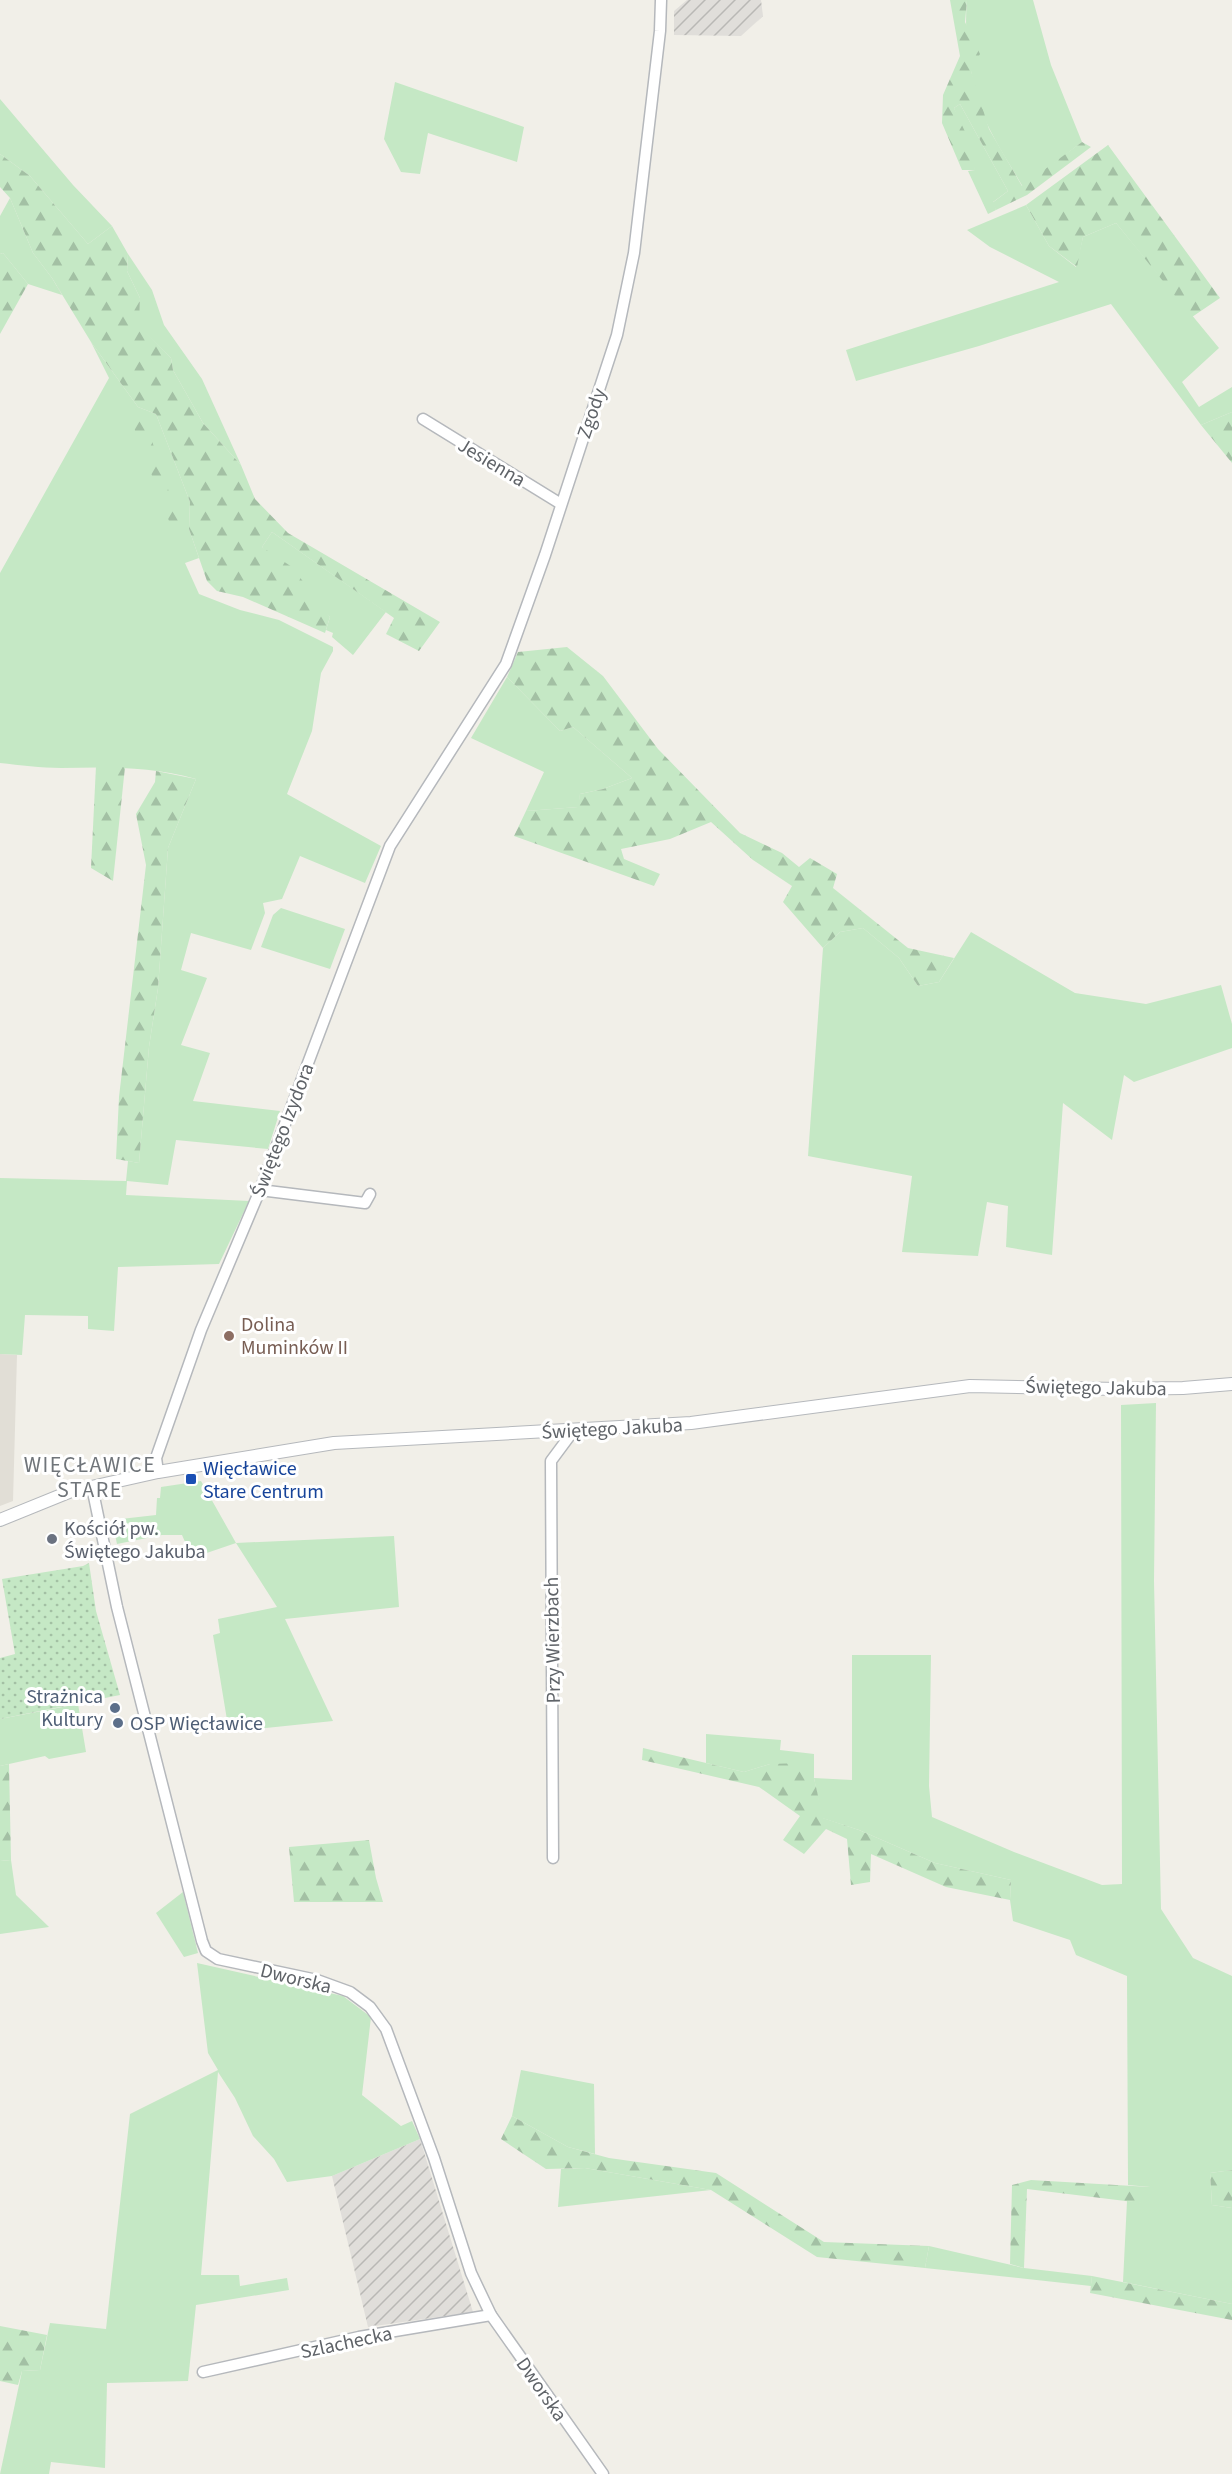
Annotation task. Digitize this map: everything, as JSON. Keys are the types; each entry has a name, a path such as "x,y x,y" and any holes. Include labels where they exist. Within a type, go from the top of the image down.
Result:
{"street":[{"name":"Zgody","path":"422,795 506,664 617,335 634,252 660,31 661,0"},
{"name":"Jesienna","path":"423,419 561,504"},
{"name":"Świętego Izydora","path":"158,1472 156,1458 201,1330 260,1190 390,846 422,795"},
{"path":"260,1190 365,1203 370,1194"},
{"name":"Świętego Jakuba","path":"0,1520 69,1492 158,1472 334,1443 574,1430 738,1418 884,1396 970,1386 1118,1389 1183,1388 1232,1384"},
{"name":"Przy Wierzbach","path":"552,1858 551,1461 574,1430"},
{"name":"Dworska","path":"92,1487 117,1607 206,1951 228,1962 317,1980 350,1992 370,2007 386,2029 434,2158 471,2273 491,2315 603,2474"},
{"name":"Szlachecka","path":"202,2372 358,2337 491,2315"}],"shaded area":[{"path":"687,0 761,0 763,16 741,36 674,35 674,11"},
{"path":"0,1354 17,1355 13,1501 0,1506"},
{"path":"420,2139 473,2312 368,2327 332,2176"}],"green space":[{"path":"950,0 967,0 965,22 980,54 971,71 989,129 1022,186 1082,142 1091,147 1027,195 996,210 992,203 1008,191 960,104 954,108 974,151 975,170 962,170 942,123 943,95 960,56"},
{"path":"967,0 1033,0 1051,65 1082,142 1023,187 990,130 978,100 970,66 966,33"},
{"path":"395,82 524,127 517,162 428,133 420,174 401,172 384,139"},
{"path":"0,99 73,185 112,226 88,244 30,176 0,154"},
{"path":"960,104 1008,191 993,202 996,210 988,214 968,171 975,170 954,108"},
{"path":"1108,145 1220,298 1192,317 1116,223 1083,237 1077,267 1049,246 1026,205"},
{"path":"0,154 30,176 88,244 112,226 128,254 127,271 140,298 139,325 171,358 173,370 203,423 241,465 255,499 288,533 440,622 419,651 386,634 394,618 272,532 262,547 292,567 330,617 325,633 243,597 217,591 207,581 189,529 190,502 156,414 138,407 91,342 52,278 33,253 10,198 0,187"},
{"path":"10,198 33,253 62,295 28,284 3,253 0,254 0,216"},
{"path":"1026,205 1049,246 1076,267 1083,237 1116,223 1219,348 1182,382 1199,407 1232,387 1232,412 1201,425 1111,304 979,346 856,381 846,350 1059,282 990,247 967,230"},
{"path":"3,253 28,284 0,334 0,254"},
{"path":"128,254 152,290 164,325 202,379 241,465 203,423 173,370 171,358 138,325 140,298 127,271"},
{"path":"91,342 138,407 156,414 190,502 189,529 199,558 185,563 199,594 240,610 279,620 333,647 321,673 312,731 287,794 381,846 365,883 300,856 282,899 263,903 265,913 251,950 191,933 181,970 207,978 181,1045 210,1053 193,1101 280,1111 268,1149 176,1140 168,1185 127,1181 126,1195 249,1201 219,1264 118,1267 114,1331 88,1329 88,1316 25,1315 22,1355 0,1354 0,1178 126,1181 128,1161 139,1163 149,1047 158,988 168,848 196,779 146,770 53,768 0,763 0,573 109,378"},
{"path":"1232,412 1232,463 1201,425"},
{"path":"140,416 148,429 181,528 172,529 131,420"},
{"path":"272,532 386,612 353,655 332,637 333,633 326,630 330,617 262,547"},
{"path":"567,647 603,676 658,749 740,833 782,853 799,867 810,858 837,874 833,888 908,948 954,958 939,982 918,986 899,958 863,928 840,932 823,948 783,902 792,886 753,860 711,822 670,839 621,849 624,859 660,874 654,886 514,836 526,811 578,807 580,794 603,789 632,778 573,727 560,731 507,677 518,652"},
{"path":"507,677 560,731 573,727 632,778 603,789 580,794 579,807 526,811 544,772 471,738"},
{"path":"96,766 125,767 113,881 91,868"},
{"path":"156,771 196,779 168,848 158,988 149,1047 139,1163 116,1159 119,1097 146,865 136,814 155,782"},
{"path":"281,908 345,929 330,969 261,947 273,915"},
{"path":"863,928 899,958 918,986 939,982 971,932 1075,993 1146,1004 1221,985 1232,1024 1232,1048 1134,1082 1124,1075 1112,1140 1063,1103 1052,1255 1006,1247 1008,1206 987,1202 978,1256 902,1252 912,1176 808,1156 823,948 840,932"},
{"path":"1156,1403 1154,1581 1161,1909 1193,1958 1232,1976 1232,2170 1210,2173 1212,2205 1232,2208 1232,2304 1123,2282 1127,2201 1150,2203 1150,2187 1128,2185 1127,1976 1076,1955 1070,1940 1013,1921 1010,1900 1011,1880 935,1863 859,1830 822,1818 814,1778 852,1780 852,1655 931,1655 929,1786 932,1817 1014,1852 1102,1885 1122,1884 1121,1405"},
{"path":"201,1481 236,1543 192,1558 182,1535 162,1535 117,1544 112,1520 156,1515 157,1498 160,1498 161,1487"},
{"path":"394,1536 399,1607 285,1619 333,1721 229,1732 213,1635 220,1633 218,1619 277,1607 236,1543"},
{"path":"89,1563 96,1611 120,1695 0,1719 0,1658 15,1654 2,1579 83,1566"},
{"path":"78,1704 86,1752 49,1759 45,1756 0,1766 0,1719"},
{"path":"706,1734 781,1740 780,1750 814,1754 814,1778 770,1764 744,1772 706,1763"},
{"path":"643,1748 744,1772 770,1764 802,1763 814,1778 823,1818 859,1830 935,1863 1011,1880 1010,1900 946,1887 871,1854 870,1882 851,1885 847,1839 826,1829 804,1854 783,1840 800,1816 759,1787 642,1760"},
{"path":"9,1764 11,1860 0,1861 0,1766"},
{"path":"369,1840 383,1902 294,1902 289,1847"},
{"path":"11,1860 16,1895 49,1927 0,1934 0,1861"},
{"path":"183,1892 198,1953 184,1957 156,1913"},
{"path":"197,1963 343,1996 371,2017 362,2095 401,2126 412,2121 420,2139 332,2176 287,2182 274,2159 253,2136 235,2098 218,2072 201,2275 239,2275 240,2286 287,2278 289,2290 196,2305 188,2381 107,2383 105,2468 51,2462 49,2474 0,2474 22,2371 40,2370 50,2323 106,2329 130,2114 218,2070 208,2053"},
{"path":"521,2070 594,2084 595,2154 568,2147 512,2116"},
{"path":"512,2116 568,2147 609,2158 716,2173 824,2242 929,2246 925,2268 817,2257 711,2190 585,2168 546,2169 501,2139"},
{"path":"585,2168 711,2190 558,2207 561,2169"},
{"path":"1232,2170 1232,2208 1212,2205 1210,2173"},
{"path":"1031,2180 1150,2187 1150,2204 1027,2189 1024,2268 1010,2264 1012,2185"},
{"path":"929,2246 1024,2268 1092,2276 1091,2286 925,2268"},
{"path":"1092,2276 1232,2304 1232,2320 1090,2293"},
{"path":"0,2326 47,2335 40,2370 22,2371 18,2385 0,2381"}],"place":[{"name":"Dolina Muminków II","path":"229,1336"},
{"name":"Więcławice Stare Centrum","path":"191,1479"},
{"name":"Kościół pw. Świętego Jakuba","path":"52,1539"},
{"name":"Strażnica Kultury","path":"115,1708"},
{"name":"OSP Więcławice","path":"118,1723"}],"district":[{"name":"WIĘCŁAWICE STARE","path":"90,1476"}]}
